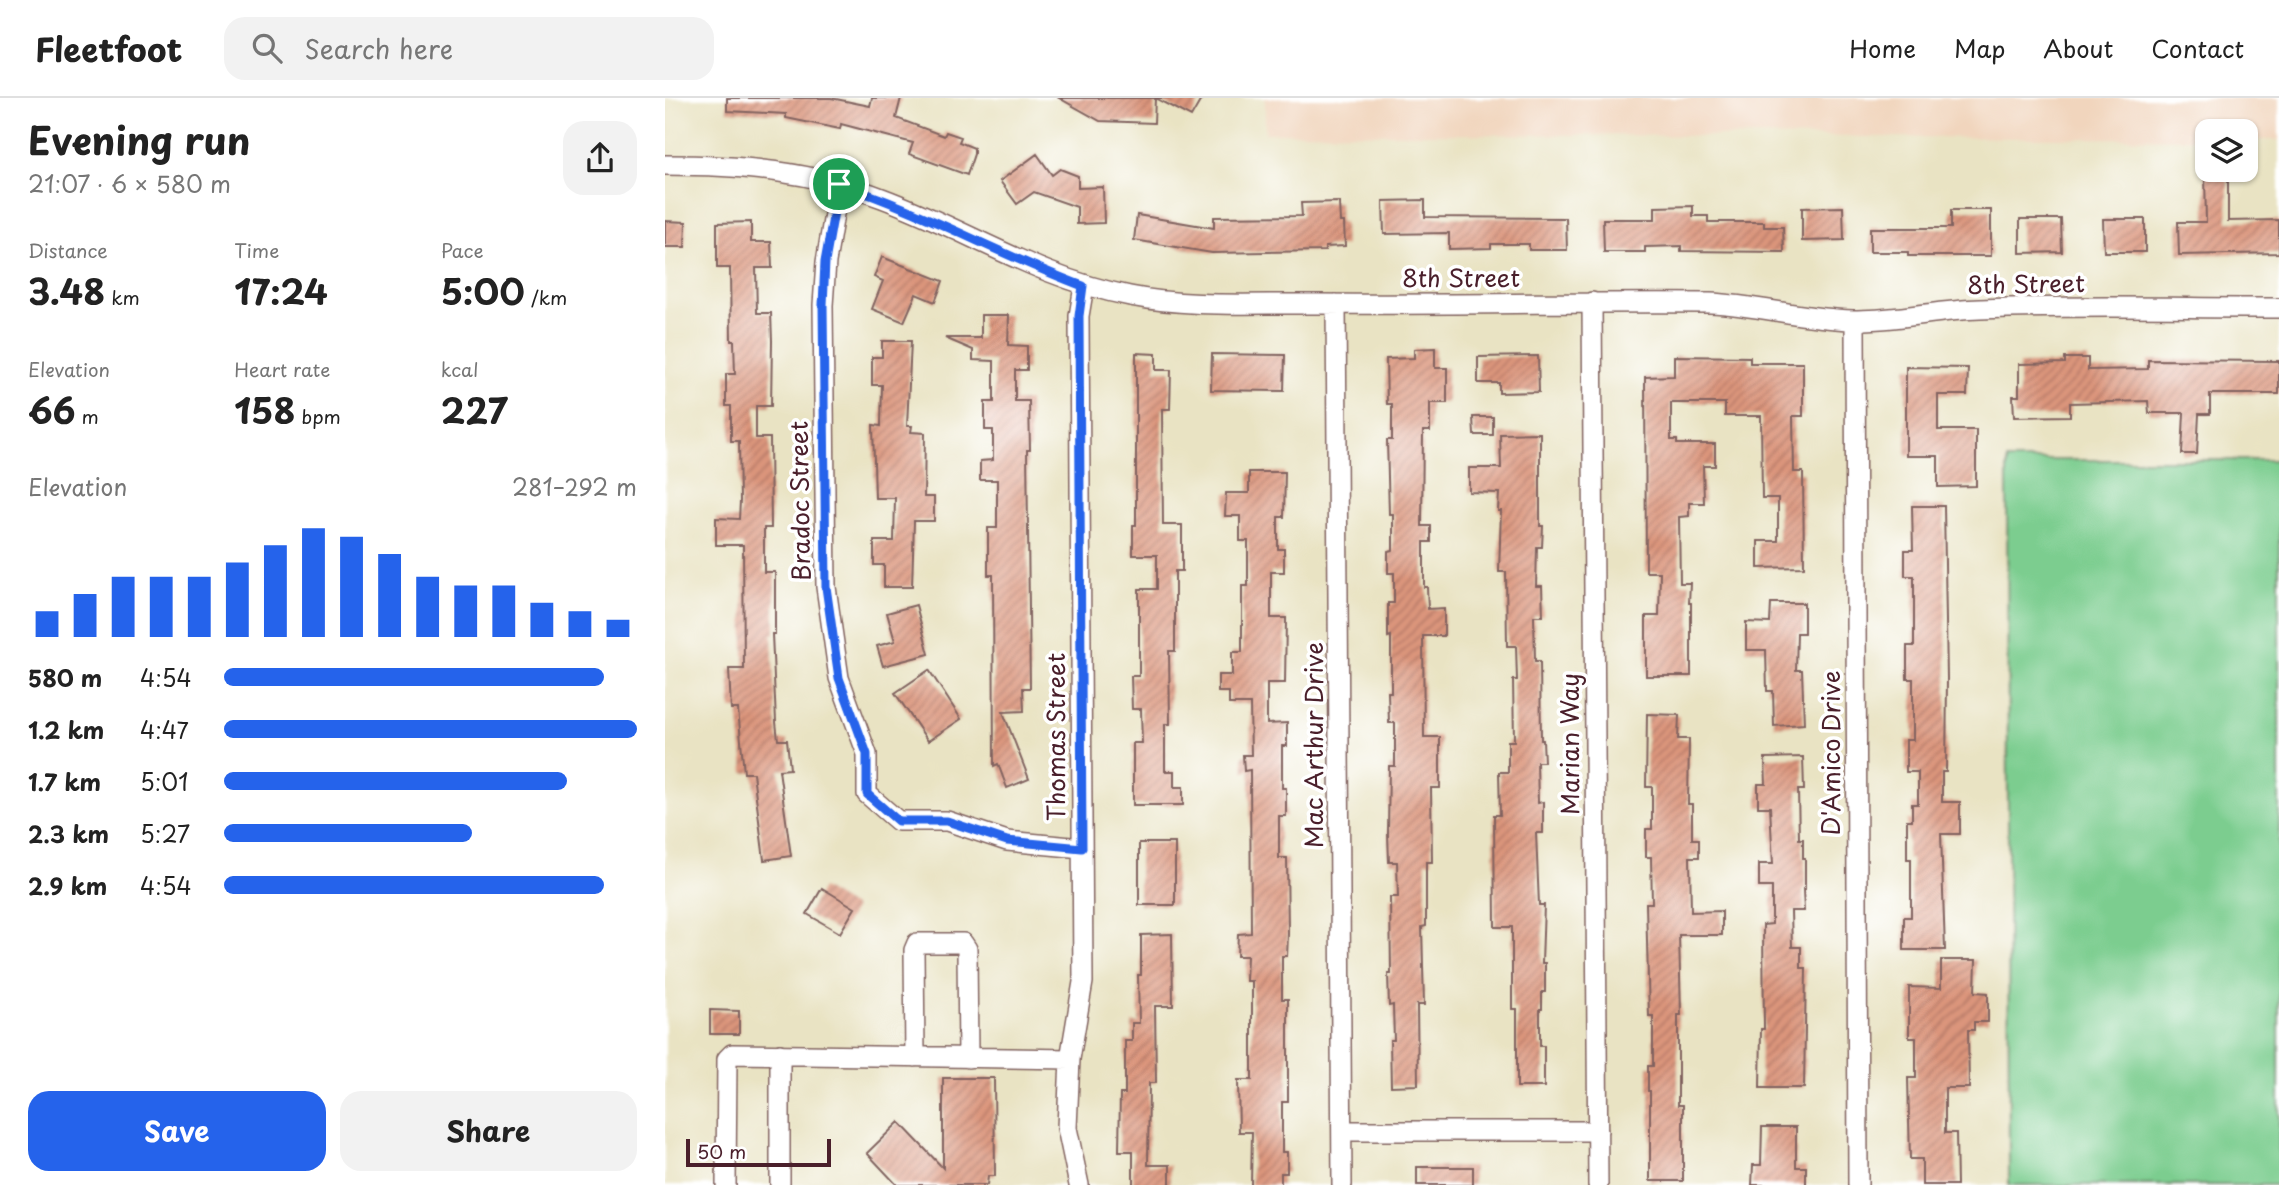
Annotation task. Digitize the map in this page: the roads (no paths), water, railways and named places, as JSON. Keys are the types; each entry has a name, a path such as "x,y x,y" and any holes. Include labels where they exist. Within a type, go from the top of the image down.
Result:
{"street":[{"name":"8th Street","path":"665,165 751,168 839,184 882,198 1011,258 1083,286 1133,297 1185,303 1592,302 1740,305 1808,317 1855,320 1996,308 2279,308"},
{"name":"Bradoc Street","path":"839,184 825,262 823,305 826,587 839,678 867,754 867,794 898,821 947,821 1007,841 1082,848"},
{"name":"Thomas Street","path":"1079,1185 1066,1128 1070,1059 1083,982 1079,316 1083,286"},
{"name":"Marian Way","path":"1592,302 1598,1185"},
{"name":"Mac Arthur Drive","path":"1336,304 1342,1185"},
{"name":"D'Amico Drive","path":"1855,320 1858,1185"},
{"path":"915,1057 916,943 963,943 967,949 968,1058"},
{"path":"726,1185 727,1059 732,1054 1070,1059"},
{"path":"780,1054 780,1185"},
{"path":"1342,1131 1598,1130"}]}
